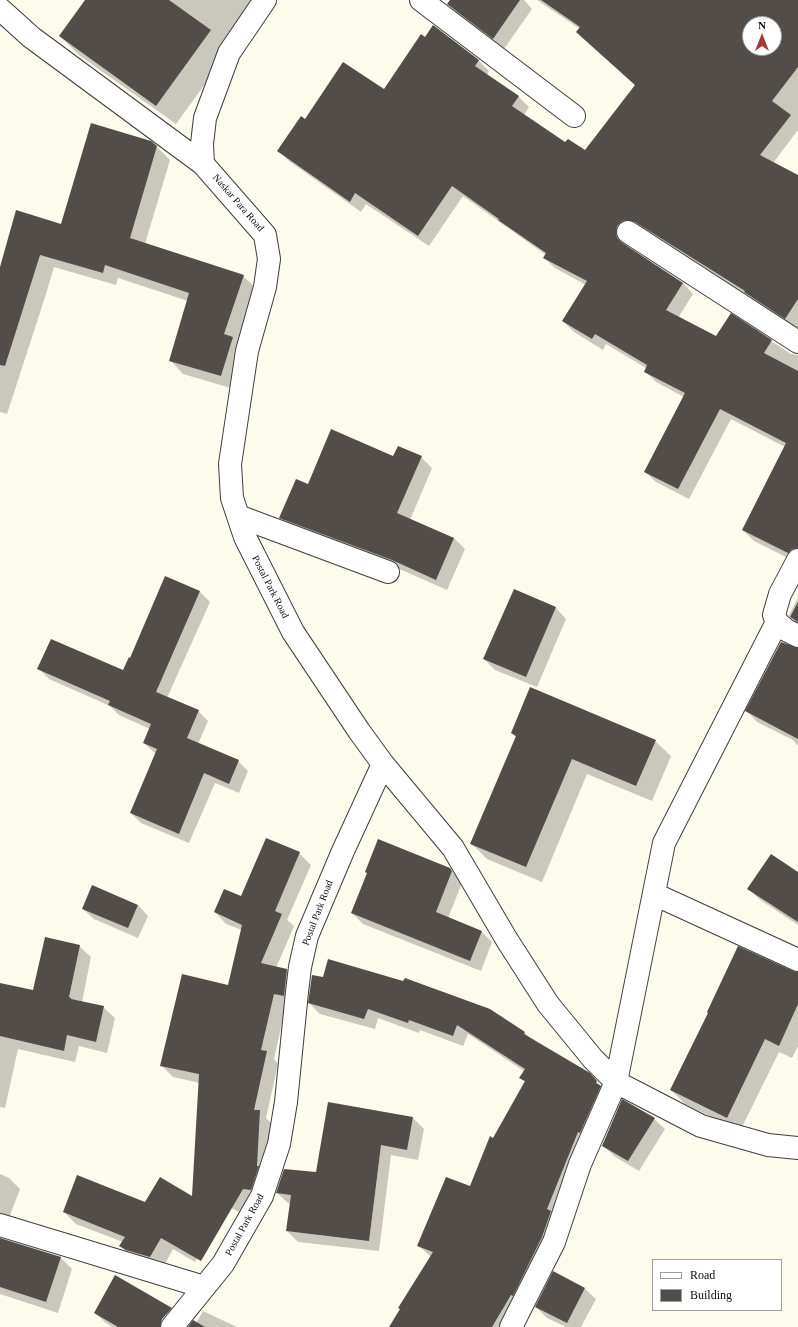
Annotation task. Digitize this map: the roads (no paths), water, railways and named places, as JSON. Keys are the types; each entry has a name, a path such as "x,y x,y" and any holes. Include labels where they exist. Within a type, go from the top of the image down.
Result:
{"street":[{"path":"203,164 202,144 205,118 229,53 265,0"},
{"path":"421,0 574,116"},
{"name":"Naskar Para Road","path":"0,9 31,37 203,164 265,235 269,259 265,287 247,351 230,464 232,498 238,516"},
{"path":"628,232 798,342"},
{"path":"238,516 388,572"},
{"name":"Postal Park Road","path":"172,1327 223,1264 262,1196 279,1144 286,1102 296,992 307,936 382,764 294,632 245,537 238,516"},
{"path":"798,560 780,594 774,616 777,622 786,630 798,636"},
{"path":"511,1327 554,1242 580,1164 616,1082 664,843 777,622"},
{"path":"382,764 453,848 548,1004 593,1059 616,1082 701,1126 768,1145 798,1148"},
{"path":"654,894 798,960"},
{"path":"0,1226 204,1287"}]}
